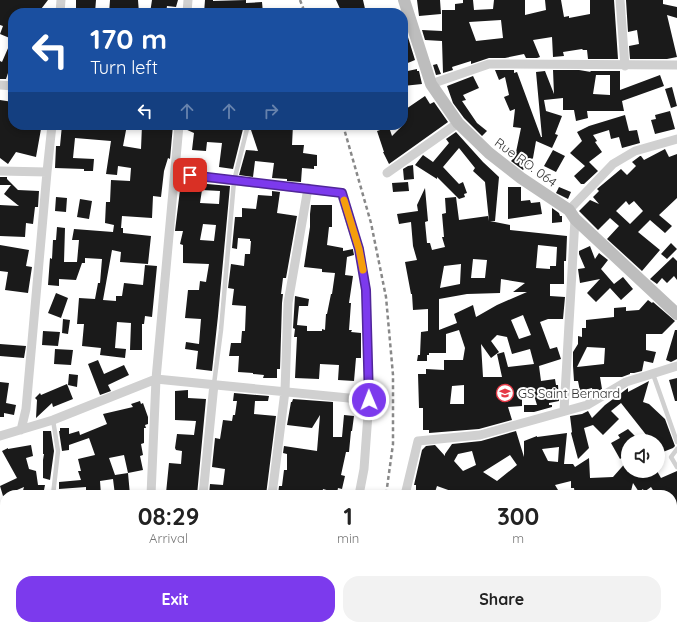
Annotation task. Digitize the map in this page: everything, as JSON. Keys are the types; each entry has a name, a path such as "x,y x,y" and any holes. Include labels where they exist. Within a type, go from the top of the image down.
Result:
{"street":[{"path":"620,0 625,66"},
{"name":"Rue RO. 064","path":"408,12 431,84 458,123 489,153 572,215 677,314"},
{"path":"431,84 489,64 625,66 677,65"},
{"path":"387,174 458,123"},
{"path":"20,430 26,409 51,130"},
{"path":"151,490 156,379 179,130"},
{"path":"564,411 572,215 613,164 635,151 677,139"},
{"path":"0,171 47,172"},
{"path":"175,174 342,193 359,249 366,290 369,400 364,469 360,490"},
{"path":"273,490 285,391 288,304 308,188"},
{"path":"408,490 418,441 480,435 587,405 626,382 677,366"},
{"path":"0,436 53,420 156,379 369,400"},
{"path":"203,490 214,384"}],"lane":[{"path":"214,384 221,330 234,181 247,130"},
{"path":"653,374 677,442"},
{"path":"53,420 58,451 54,490"},
{"path":"677,449 671,457 677,467"}],"building":[{"path":"0,0 48,0 42,8 8,8 8,37 0,34 3,26 0,25"},
{"path":"76,0 96,0 95,8 76,8"},
{"path":"110,0 138,0 139,8 109,8"},
{"path":"152,0 178,0 176,7 167,6 167,8 151,8"},
{"path":"205,0 246,0 246,3 262,2 263,8 204,8"},
{"path":"336,0 363,0 365,8 340,8"},
{"path":"417,0 440,0 441,14 419,16"},
{"path":"463,0 473,0 474,10 493,9 494,0 525,0 525,15 546,10 545,0 561,0 564,17 569,16 569,18 590,14 590,0 614,0 618,59 588,59 587,50 582,49 563,52 564,56 553,57 552,37 533,40 540,57 537,58 526,58 524,54 505,58 489,58 471,64 471,61 452,67 453,70 443,73 442,41 425,40 422,30 442,31 442,10 455,10 455,4 463,3","holes":["501,20 503,38 476,41 469,22"]},
{"path":"626,0 663,0 663,4 677,7 677,18 667,15 677,57 667,59 630,59 629,46 639,44 637,30 628,32"},
{"path":"408,37 415,60 408,63"},
{"path":"8,48 8,73 6,79 0,79 0,61 2,62"},
{"path":"437,64 441,74 436,75 433,65"},
{"path":"417,69 417,71 419,71 422,84 408,85 408,71"},
{"path":"495,70 514,70 514,73 517,72 541,137 536,72 545,71 554,94 553,70 579,70 591,72 590,71 620,71 620,90 660,75 664,86 622,101 624,111 587,111 588,118 576,121 574,110 563,110 563,98 544,100 546,111 562,116 555,134 558,135 552,148 536,141 533,158 523,170 511,161 515,157 521,128 513,127 515,109 510,111 504,97 509,95 505,77 499,80","holes":["596,75 610,75 610,95 593,94"]},
{"path":"473,76 479,88 463,95 466,100 462,101 477,123 487,131 482,136 464,118 453,103 447,86"},
{"path":"672,87 677,106 671,108 665,89"},
{"path":"425,96 430,104 434,102 448,122 389,164 383,152 377,131 390,130 392,136 398,130 408,130 408,108"},
{"path":"0,100 8,101 8,130 41,130 36,157 16,152 8,164 0,158"},
{"path":"670,111 675,129 655,134 651,120 656,119 655,115"},
{"path":"625,115 629,131 637,130 640,143 622,148 619,137 611,139 609,130 593,135 597,141 595,142 602,152 589,162 598,171 584,184 581,184 574,176 585,166 570,153 582,141 577,132 589,126"},
{"path":"62,130 126,130 123,146 141,149 142,130 173,130 170,159 168,158 164,171 161,197 153,196 152,218 122,216 121,228 123,228 123,233 151,236 148,264 120,262 121,252 112,250 103,300 116,301 116,296 122,296 124,283 143,285 145,265 157,266 152,317 145,316 144,324 142,324 142,350 130,350 131,323 117,322 115,348 126,349 125,358 100,355 101,348 82,346 84,324 77,324 79,298 95,299 98,283 100,283 102,259 85,258 85,263 82,263 76,280 59,279 59,286 48,285 50,258 52,259 53,240 56,240 57,227 65,228 64,262 77,262 79,240 72,240 74,229 113,232 114,225 105,223 106,202 110,202 111,180 130,181 131,168 118,166 117,175 106,174 111,141 75,138 73,158 94,159 93,171 84,171 84,169 55,168 56,146 60,146"},
{"path":"187,130 243,130 233,169 219,167 222,143 207,142 206,151 192,150 194,133"},
{"path":"251,130 293,130 292,145 304,145 303,153 317,155 317,166 314,166 314,169 302,168 301,182 272,178 274,163 255,161 253,177 239,175 246,150 258,151"},
{"path":"456,132 483,162 499,177 495,221 490,221 510,225 510,230 567,236 566,261 564,261 564,284 550,284 550,296 565,297 563,319 548,319 540,322 550,349 557,347 561,359 539,366 541,381 555,379 556,385 558,385 559,401 549,403 552,407 534,412 524,412 524,405 537,405 533,392 522,394 522,406 508,407 512,420 479,429 429,433 429,430 423,430 423,408 419,408 418,374 426,374 426,369 444,370 444,360 463,360 465,348 459,330 446,334 446,353 429,353 429,355 427,355 427,361 417,361 418,355 420,355 421,332 428,331 428,309 413,310 412,294 405,262 417,260 413,246 411,222 399,224 397,214 418,211 417,205 425,188 428,221 425,222 427,243 430,243 432,250 445,247 442,237 444,237 442,214 446,213 445,198 456,197 459,220 488,216 489,221 485,182 473,171 475,168 459,148 443,167 459,184 463,182 467,193 464,194 465,197 459,199 437,177 437,179 415,165 423,155 433,162 449,143 446,139","holes":["538,245 557,247 556,266 550,266 550,269 536,268","473,259 487,260 485,278 471,278","461,264 460,284 440,288 444,266","501,279 525,283 513,292 527,292 497,305 476,317 473,305 454,314 457,323 439,330 439,299 467,294 500,293","523,315 531,335 519,339 511,320","497,335 507,337 512,354 530,349 534,364 508,367 504,352 497,354 502,377 483,377 481,344 491,358 499,352 491,341","464,385 464,404 450,404 452,386"]},
{"path":"665,149 669,157 677,154 677,198 659,215 672,226 665,233 650,220 638,232 660,250 642,271 607,239 619,226 610,218 598,230 579,211 590,200 599,204 593,197 599,191 597,189 621,169 627,175 636,166 632,162 640,156 644,160","holes":["626,201 629,205 634,201 643,211 630,224 616,211"]},
{"path":"553,150 565,156 556,172 544,166"},
{"path":"413,165 414,179 404,180 403,169"},
{"path":"0,177 7,177 7,179 18,190 39,191 38,207 35,207 33,224 26,223 25,237 0,236 0,205 19,206 4,194 11,185 0,185"},
{"path":"408,182 409,191 393,192 392,183"},
{"path":"196,183 230,186 212,371 196,369 198,351 185,349 186,342 199,344 201,319 185,318 188,290 199,290 200,281 206,282 209,264 183,263 183,245 180,244 183,231 175,231 180,190 195,192","holes":["202,190 220,191 219,204 200,203","203,224 216,225 214,241 200,240"]},
{"path":"508,187 521,187 521,201 530,200 531,203 540,202 542,214 508,219"},
{"path":"559,187 571,192 568,199 556,193"},
{"path":"272,191 280,192 277,213 297,216 286,278 283,278 281,294 283,294 280,369 277,369 277,378 263,378 264,375 238,372 239,356 229,356 231,343 241,343 242,331 245,331 246,306 232,305 234,289 228,288 231,264 244,266 245,254 250,254 250,239 238,238 237,249 232,248 235,217 242,217 242,208 256,209 258,195 272,196"},
{"path":"56,197 67,198 66,212 55,211"},
{"path":"80,199 92,201 89,219 77,217"},
{"path":"311,205 332,205 332,227 329,227 327,245 343,248 343,251 353,249 354,255 347,257 345,275 353,276 349,303 351,303 349,330 352,330 351,332 361,333 361,358 356,358 354,381 338,380 339,365 320,364 319,379 295,378 297,337 294,337 295,329 293,328 295,296 309,299 308,306 299,306 297,325 307,326 307,331 325,330 326,314 332,294 335,273 322,272 322,269 304,267 310,227"},
{"path":"552,208 559,213 560,216 562,216 562,222 552,223"},
{"path":"671,243 677,249 667,259 661,254"},
{"path":"0,245 29,250 26,266 32,267 28,293 5,290 8,272 0,271"},
{"path":"590,246 595,259 599,253 608,260 601,269 614,284 623,277 633,289 621,300 610,288 596,302 587,293 600,279 580,283 578,269 585,268 579,251"},
{"path":"673,257 677,261 677,280 674,276 667,283 662,278 657,284 650,279"},
{"path":"56,293 68,298 61,318 48,313"},
{"path":"648,300 652,303 653,302 675,321 662,334 646,334 646,350 656,352 653,363 644,361 642,371 630,373 622,377 600,377 602,389 593,394 592,388 580,391 578,381 574,381 573,352 578,344 578,336 582,337 582,328 586,328 586,320 614,317 614,308 626,307 626,311 639,310","holes":["587,347 605,348 604,364 577,367"]},
{"path":"63,319 70,320 68,334 62,333"},
{"path":"675,330 677,330 677,359 671,362 666,360"},
{"path":"43,331 60,332 58,346 42,345"},
{"path":"0,344 26,346 24,358 0,356"},
{"path":"55,349 73,350 71,365 54,364"},
{"path":"98,360 104,374 124,365 129,375 108,385 111,391 100,395 88,364"},
{"path":"69,374 78,375 77,387 68,385"},
{"path":"677,378 677,401 675,401 669,380"},
{"path":"649,381 643,402 649,404 665,419 675,446 665,451 665,434 645,434 621,403 611,411 619,419 603,435 593,425 584,428 589,448 578,459 571,433 570,416 582,414 588,411 592,418 605,405 628,388 628,392"},
{"path":"0,382 9,383 6,403 16,405 14,415 4,413 4,417 0,417"},
{"path":"67,384 73,399 53,407 52,403 36,418 37,400 35,398 40,393 41,395"},
{"path":"188,390 188,398 206,399 197,490 166,490 169,463 181,464 182,451 176,450 175,448 177,434 194,435 196,421 175,420 175,391"},
{"path":"234,393 269,396 268,401 255,401 254,414 276,416 267,490 209,490 210,484 223,485 225,469 212,467 215,438 220,439 223,420 232,421 233,415 235,415 237,401 233,401"},
{"path":"293,399 333,402 333,437 342,437 344,415 354,416 349,452 346,452 341,475 345,476 342,489 279,490 279,486 282,486 284,470 287,470 287,454 283,453 284,446 317,451 320,415 312,428 287,425"},
{"path":"140,401 141,404 143,403 148,417 148,424 145,425 146,428 144,428 144,443 141,444 143,455 140,456 143,470 128,473 130,490 114,490 113,479 100,481 101,490 86,490 86,487 59,489 59,482 81,480 78,471 81,471 78,459 95,455 89,438 69,445 69,450 62,451 59,431 60,428 69,428 69,434 79,431 80,435 107,424 103,414 133,407 131,404","holes":["124,455 128,473 115,475 109,458"]},
{"path":"628,429 633,434 621,434 620,459 611,443 620,438 618,435"},
{"path":"43,431 51,431 54,451 50,480 43,478"},
{"path":"516,431 524,457 524,441 537,436 567,433 564,464 573,464 575,467 589,458 590,478 613,477 621,468 621,478 665,478 665,476 677,471 677,490 653,490 651,487 647,490 638,490 633,483 631,490 574,490 574,488 571,488 571,481 555,485 558,490 448,490 437,486 436,490 416,490 416,485 414,485 422,450 426,446 435,445 445,456 452,444 481,441","holes":["559,447 558,462 548,461 542,449","472,451 476,465 463,471 454,461 458,454","510,455 517,465 497,481 483,472"]},
{"path":"31,445 33,456 26,458 29,469 36,471 38,485 45,485 44,490 23,490 24,487 17,490 1,490 0,486 17,478 2,451"}],"railway":[{"path":"300,0 303,8"},
{"path":"344,130 371,223 386,297 393,375 393,444 387,490"}],"slow traffic":[{"path":"344,200 359,249 363,270"}],"place":[{"name":"GS Saint Bernard","path":"505,393"}],"route":[{"path":"190,175 342,193 359,249 366,290 369,400"}]}
